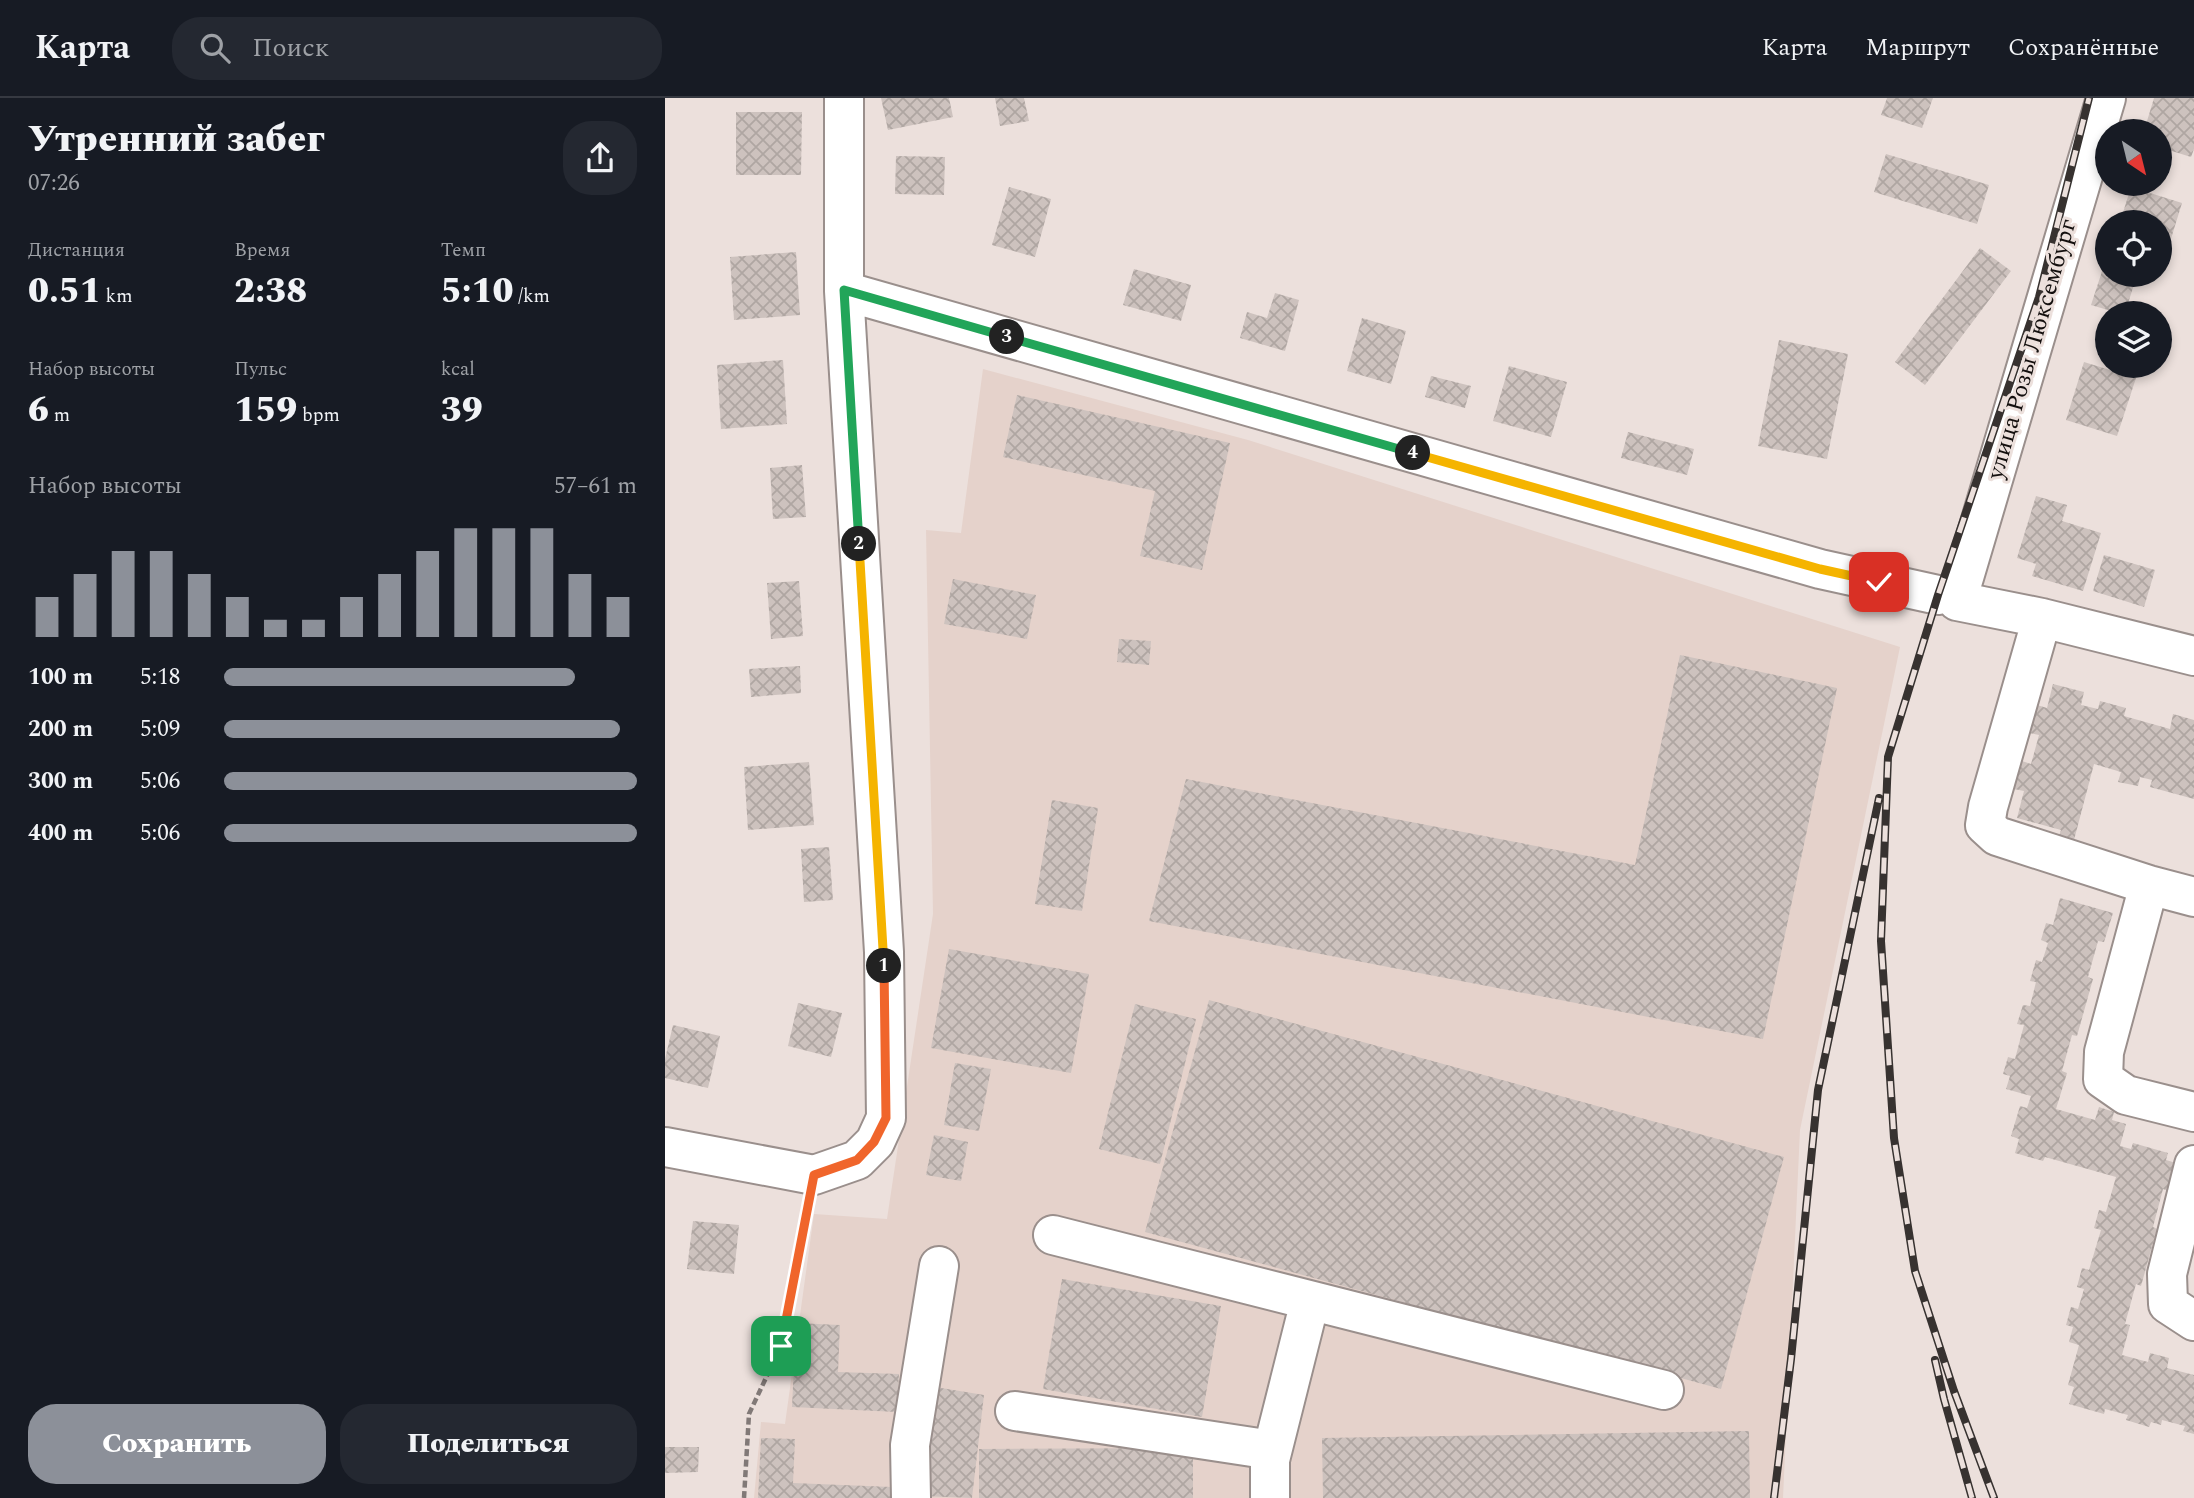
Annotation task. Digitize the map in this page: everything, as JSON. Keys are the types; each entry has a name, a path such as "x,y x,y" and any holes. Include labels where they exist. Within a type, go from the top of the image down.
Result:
{"street":[{"path":"665,1147 814,1175 857,1160 874,1142 886,1118 884,952 844,290 844,98"},
{"name":"улица Розы Люксембург","path":"1947,598 2106,98"},
{"path":"844,290 1820,569 2042,618 2194,656"},
{"path":"2042,618 1985,825 1997,836 2194,897"},
{"path":"2149,885 2104,1052 2103,1079 2126,1095 2194,1112"},
{"path":"2194,1165 2167,1274 2168,1304 2194,1321"},
{"path":"1053,1235 1664,1390"},
{"path":"911,1498 910,1445 939,1266"},
{"path":"1270,1498 1272,1450 1310,1301"},
{"path":"1015,1411 1272,1450"}],"path":[{"path":"744,1498 749,1414 781,1346 814,1175"}],"shaded area":[{"path":"983,369 1248,440 1900,647 1800,1130 1783,1498 754,1498 761,1422 785,1424 814,1214 887,1219 933,914 926,530 961,533"}],"building":[{"path":"881,98 949,98 953,117 888,130"},
{"path":"995,98 1024,98 1029,121 1000,126"},
{"path":"1887,98 1933,98 1922,128 1881,115"},
{"path":"2154,98 2194,98 2194,149 2191,157 2172,151 2172,119 2148,119"},
{"path":"736,112 802,112 801,175 736,175"},
{"path":"1886,154 1989,185 1977,224 1874,192"},
{"path":"896,156 945,157 944,195 895,194"},
{"path":"1009,187 1051,199 1035,257 992,245"},
{"path":"2128,196 2160,196 2182,203 2172,236 2172,210 2124,210"},
{"path":"1980,248 2011,271 1925,385 1895,362"},
{"path":"796,252 800,315 734,320 730,257"},
{"path":"1134,269 1191,285 1181,321 1123,305"},
{"path":"2097,287 2133,287 2129,301 2095,301 2095,306 2091,305"},
{"path":"1275,293 1299,300 1285,351 1240,338 1247,312 1267,318"},
{"path":"1362,318 1406,331 1391,384 1347,371"},
{"path":"1779,340 1848,354 1827,459 1758,446"},
{"path":"783,360 787,424 721,429 717,365"},
{"path":"2084,362 2095,365 2095,378 2136,378 2117,436 2066,420"},
{"path":"1509,366 1567,382 1551,437 1493,421"},
{"path":"1431,376 1471,386 1465,408 1425,397"},
{"path":"1017,395 1230,443 1202,570 1140,556 1155,491 1003,457"},
{"path":"1628,432 1694,449 1687,475 1621,458"},
{"path":"802,465 806,517 773,519 770,468"},
{"path":"2036,496 2067,505 2062,521 2101,533 2083,591 2032,576 2036,564 2017,558"},
{"path":"2104,555 2155,570 2144,607 2093,591"},
{"path":"953,579 1036,595 1027,639 944,624"},
{"path":"799,581 803,636 771,639 767,583"},
{"path":"1119,639 1151,641 1149,665 1117,662"},
{"path":"1680,655 1837,688 1763,1039 1149,921 1186,779 1635,865"},
{"path":"800,666 801,693 751,697 749,669"},
{"path":"2053,684 2084,692 2081,705 2098,709 2100,701 2126,708 2124,716 2170,729 2173,714 2194,720 2194,799 2150,787 2152,780 2140,777 2138,786 2118,782 2121,772 2094,764 2074,840 2059,836 2061,830 2017,818 2024,791 2014,789 2022,761 2031,764 2039,735 2029,733 2037,705 2047,708"},
{"path":"809,762 814,825 748,830 744,767"},
{"path":"1052,800 1098,808 1082,911 1035,904"},
{"path":"829,847 833,900 804,902 801,849"},
{"path":"2060,898 2113,913 2104,942 2098,941 2088,977 2093,979 2077,1036 2072,1035 2062,1071 2067,1073 2056,1109 2095,1120 2099,1107 2114,1112 2112,1120 2126,1124 2120,1146 2131,1149 2133,1143 2168,1153 2166,1160 2176,1163 2168,1191 2163,1189 2153,1227 2157,1229 2141,1286 2136,1284 2125,1324 2130,1325 2122,1355 2148,1362 2150,1353 2169,1358 2167,1368 2194,1375 2194,1434 2183,1431 2185,1426 2162,1420 2161,1425 2151,1422 2149,1427 2126,1420 2128,1415 2105,1409 2104,1414 2069,1404 2074,1387 2068,1385 2079,1345 2069,1342 2073,1327 2066,1325 2071,1307 2078,1309 2084,1289 2077,1287 2082,1268 2089,1270 2101,1230 2094,1228 2099,1210 2106,1212 2116,1177 2045,1157 2043,1161 2015,1153 2019,1139 2011,1136 2020,1106 2027,1108 2031,1096 2006,1089 2010,1076 2003,1074 2008,1057 2015,1059 2024,1025 2017,1024 2023,1005 2030,1006 2036,982 2030,981 2036,960 2042,962 2048,943 2041,940 2046,923 2053,925"},
{"path":"949,949 1089,974 1071,1073 931,1048"},
{"path":"1209,1000 1784,1157 1721,1389 1145,1232"},
{"path":"798,1003 842,1013 831,1057 788,1046"},
{"path":"1135,1004 1196,1019 1160,1164 1099,1149"},
{"path":"673,1025 720,1036 708,1088 665,1078 665,1059"},
{"path":"955,1063 991,1069 979,1131 944,1125"},
{"path":"934,1135 968,1142 961,1181 926,1175"},
{"path":"693,1221 739,1225 734,1274 687,1269"},
{"path":"1062,1279 1221,1306 1202,1417 1043,1389"},
{"path":"796,1323 840,1325 838,1372 899,1374 897,1412 792,1407"},
{"path":"935,1387 984,1395 972,1498 922,1496"},
{"path":"1749,1431 1750,1498 1323,1498 1322,1438"},
{"path":"761,1438 795,1439 793,1483 892,1487 891,1498 758,1498"},
{"path":"665,1447 699,1447 698,1472 665,1473"},
{"path":"1193,1448 1193,1498 979,1498 979,1449"}],"railway":[{"path":"1994,1498 1954,1391 1915,1271 1894,1138 1881,941 1888,757 1938,595 2039,297 2089,98"},
{"path":"1774,1498 1818,1090 1879,798"},
{"path":"1935,1360 1972,1498"}],"route":[{"path":"781,1346 814,1175 857,1160 874,1142 886,1118 884,952 844,290 1820,569 1879,582"}]}
